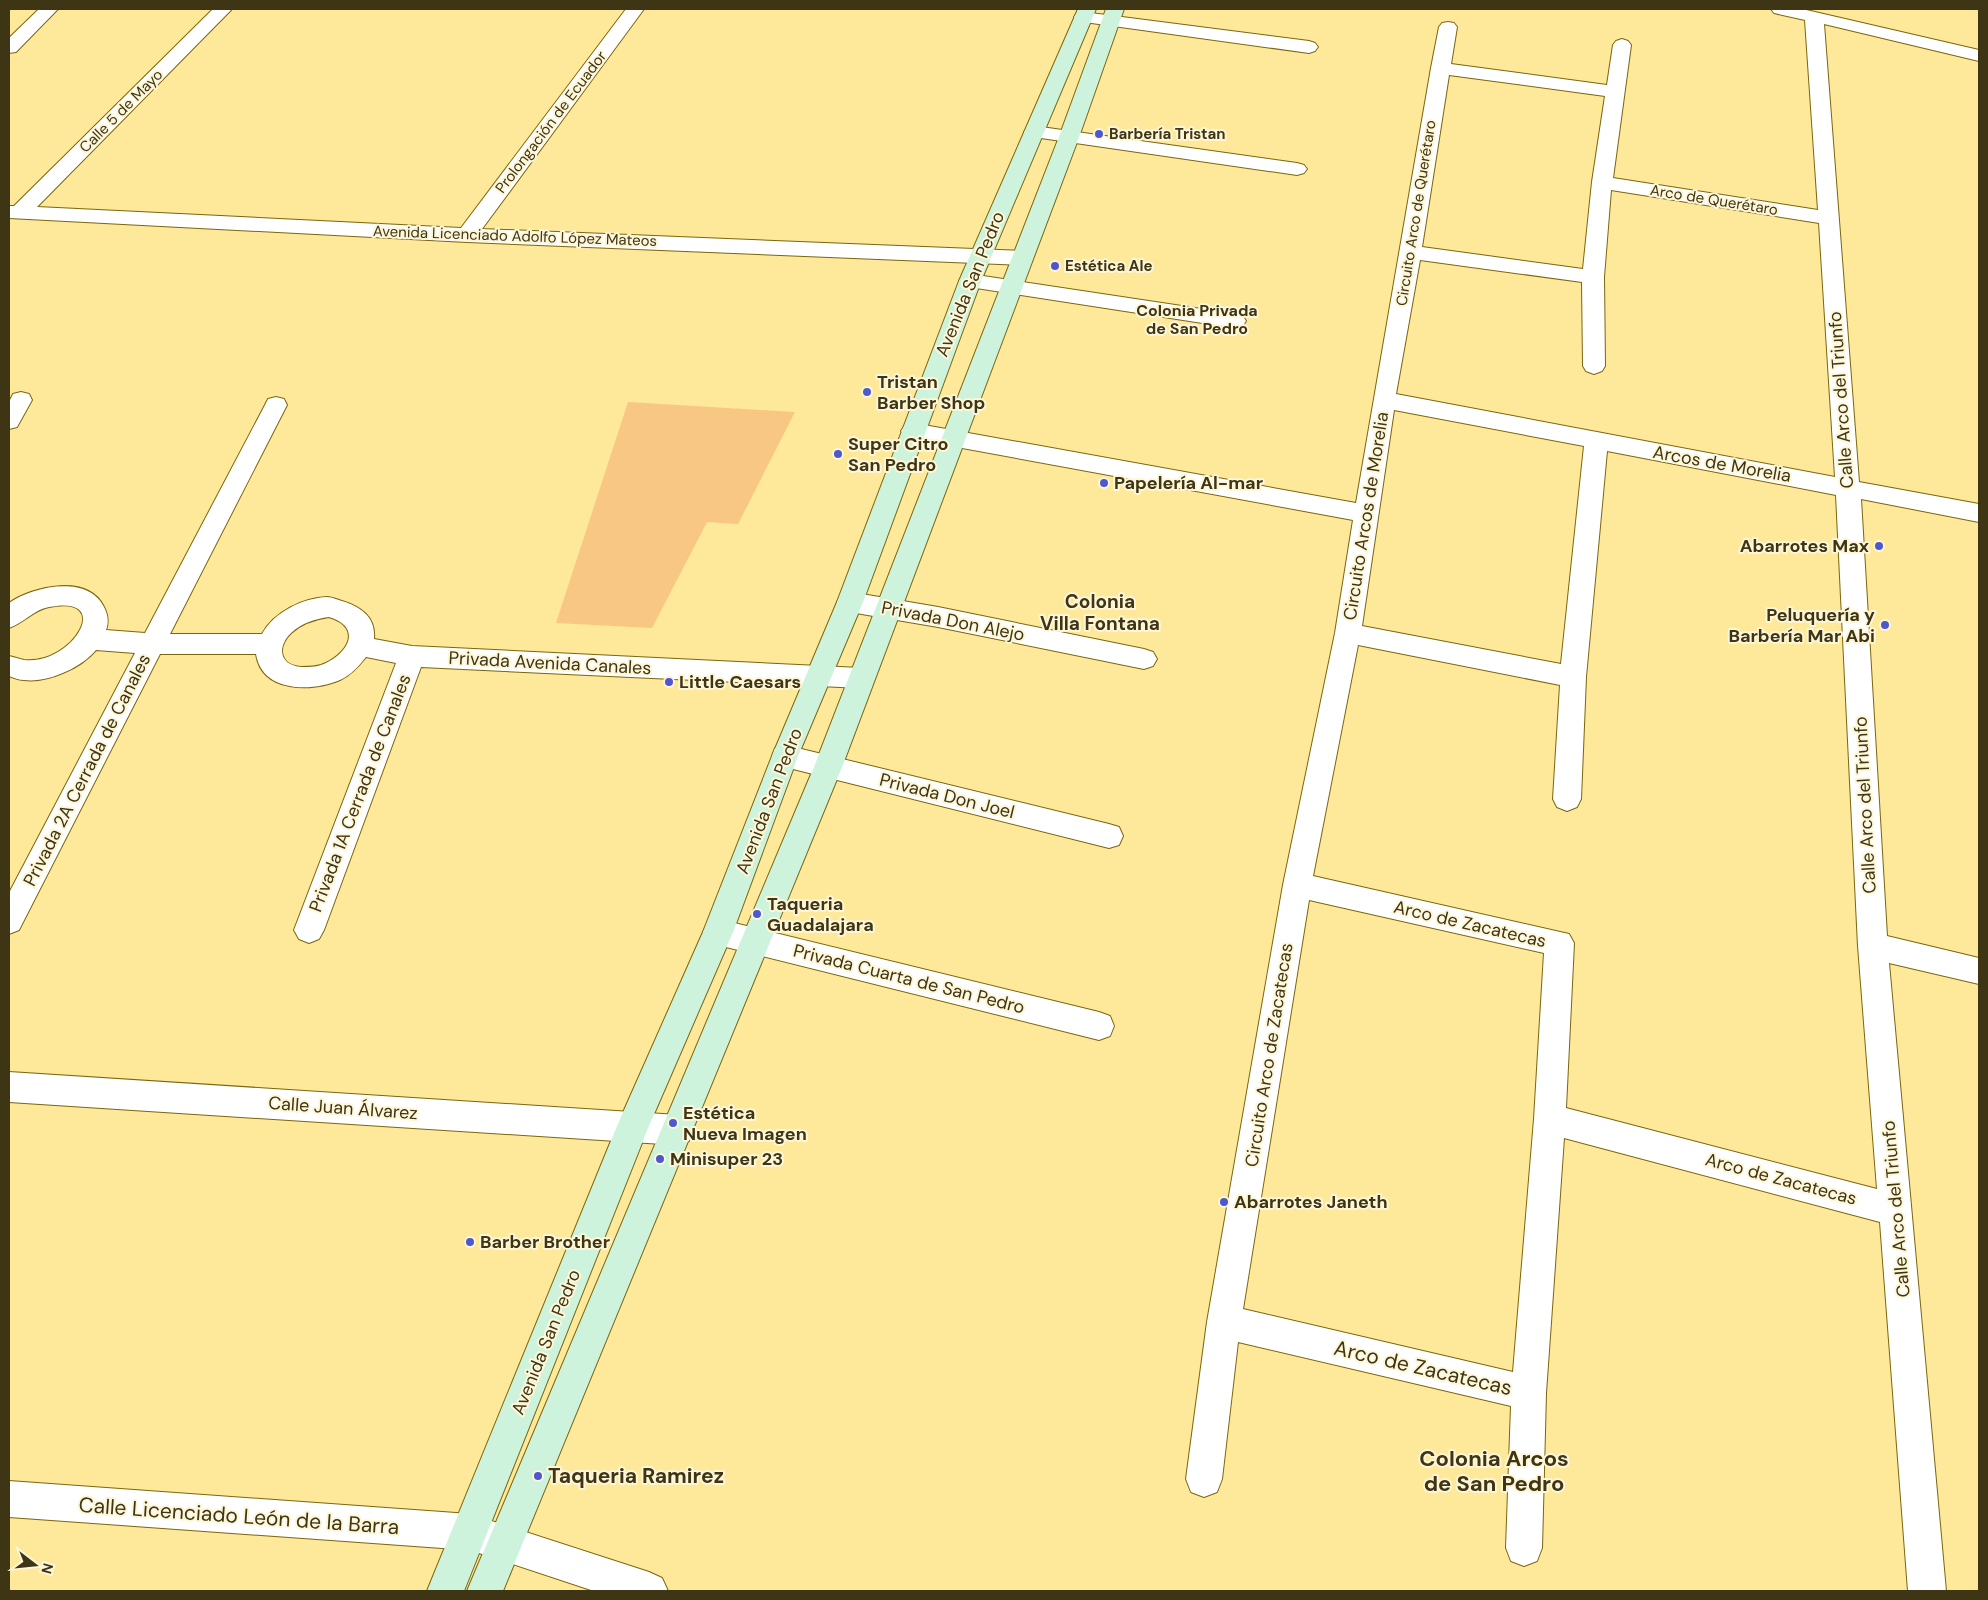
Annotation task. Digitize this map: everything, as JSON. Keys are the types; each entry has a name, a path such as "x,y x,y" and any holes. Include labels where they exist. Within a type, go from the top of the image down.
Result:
{"main road":[{"name":"Avenida San Pedro","path":"445,1591 633,1126 718,932 786,756 850,602 912,431 970,281 1034,132 1099,14"},
{"path":"485,1591 828,767 1068,137 1099,14"}],"street":[{"path":"9,48 49,9"},
{"name":"Calle 5 de Mayo","path":"14,212 224,9"},
{"name":"Prolongación de Ecuador","path":"467,235 635,9"},
{"path":"1780,9 1979,55"},
{"path":"1099,14 1309,47"},
{"name":"Calle Arco del Triunfo","path":"1814,18 1848,488 1873,946 1927,1591"},
{"name":"Circuito Arco de Querétaro","path":"1384,400 1411,252 1448,27"},
{"path":"1594,366 1593,277 1602,182 1622,44"},
{"path":"1440,68 1614,92"},
{"path":"1034,132 1297,169"},
{"name":"Arco de Querétaro","path":"1602,182 1827,218"},
{"name":"Avenida Licenciado Adolfo López Mateos","path":"14,212 467,235 1022,258"},
{"path":"1411,252 1593,277"},
{"path":"970,281 1235,320"},
{"path":"9,421 21,400"},
{"name":"Arcos de Morelia","path":"1384,400 1979,513"},
{"name":"Circuito Arcos de Morelia","path":"1348,633 1384,400"},
{"name":"Privada 2A Cerrada de Canales","path":"9,922 276,405"},
{"path":"912,431 1367,514"},
{"path":"1567,799 1573,677 1596,441"},
{"path":"9,618 28,604 39,599 72,596 85,601 93,609 95,626 90,638 78,651 63,661 40,668 24,670 9,666"},
{"name":"Privada Don Alejo","path":"850,602 1144,659"},
{"path":"317,608 343,609 354,616 361,625 363,633 360,646 352,658 340,669 321,677 304,679 285,675 275,667 269,657 270,644 276,632 300,613 317,608"},
{"path":"1348,633 1573,677"},
{"name":"Circuito Arco de Zacatecas","path":"1204,1479 1224,1322 1297,885 1348,633"},
{"path":"90,638 152,644 270,644"},
{"name":"Privada Avenida Canales","path":"360,646 412,656 861,678"},
{"name":"Privada 1A Cerrada de Canales","path":"309,930 412,656"},
{"name":"Privada Don Joel","path":"786,756 1109,836"},
{"name":"Arco de Zacatecas","path":"1224,1322 1529,1393 1550,1119 1559,944 1297,885"},
{"name":"Privada Cuarta de San Pedro","path":"718,932 1099,1026"},
{"path":"1873,946 1979,971"},
{"name":"Calle Juan Álvarez","path":"9,1087 678,1130"},
{"name":"Arco de Zacatecas","path":"1550,1119 1896,1210"},
{"path":"1524,1548 1529,1393"},
{"name":"Calle Licenciado León de la Barra","path":"9,1499 470,1532 649,1591"}],"building":[{"path":"628,402 795,412 738,524 707,522 652,628 556,623"}],"place":[{"name":"Barbería Tristan","path":"1099,134"},
{"name":"Estética Ale","path":"1055,266"},
{"name":"Tristan Barber Shop","path":"867,392"},
{"name":"Super Citro San Pedro","path":"838,454"},
{"name":"Papelería Al-mar","path":"1104,483"},
{"name":"Abarrotes Max","path":"1879,546"},
{"name":"Peluquería y Barbería Mar Abi","path":"1885,625"},
{"name":"Little Caesars","path":"669,682"},
{"name":"Taqueria Guadalajara","path":"757,914"},
{"name":"Estética Nueva Imagen","path":"673,1123"},
{"name":"Minisuper 23","path":"660,1159"},
{"name":"Abarrotes Janeth","path":"1224,1202"},
{"name":"Barber Brother","path":"470,1242"},
{"name":"Taqueria Ramirez","path":"538,1476"}],"district":[{"name":"Colonia Privada de San Pedro","path":"1197,319"},
{"name":"Colonia Villa Fontana","path":"1100,612"},
{"name":"Colonia Arcos de San Pedro","path":"1494,1470"}]}
